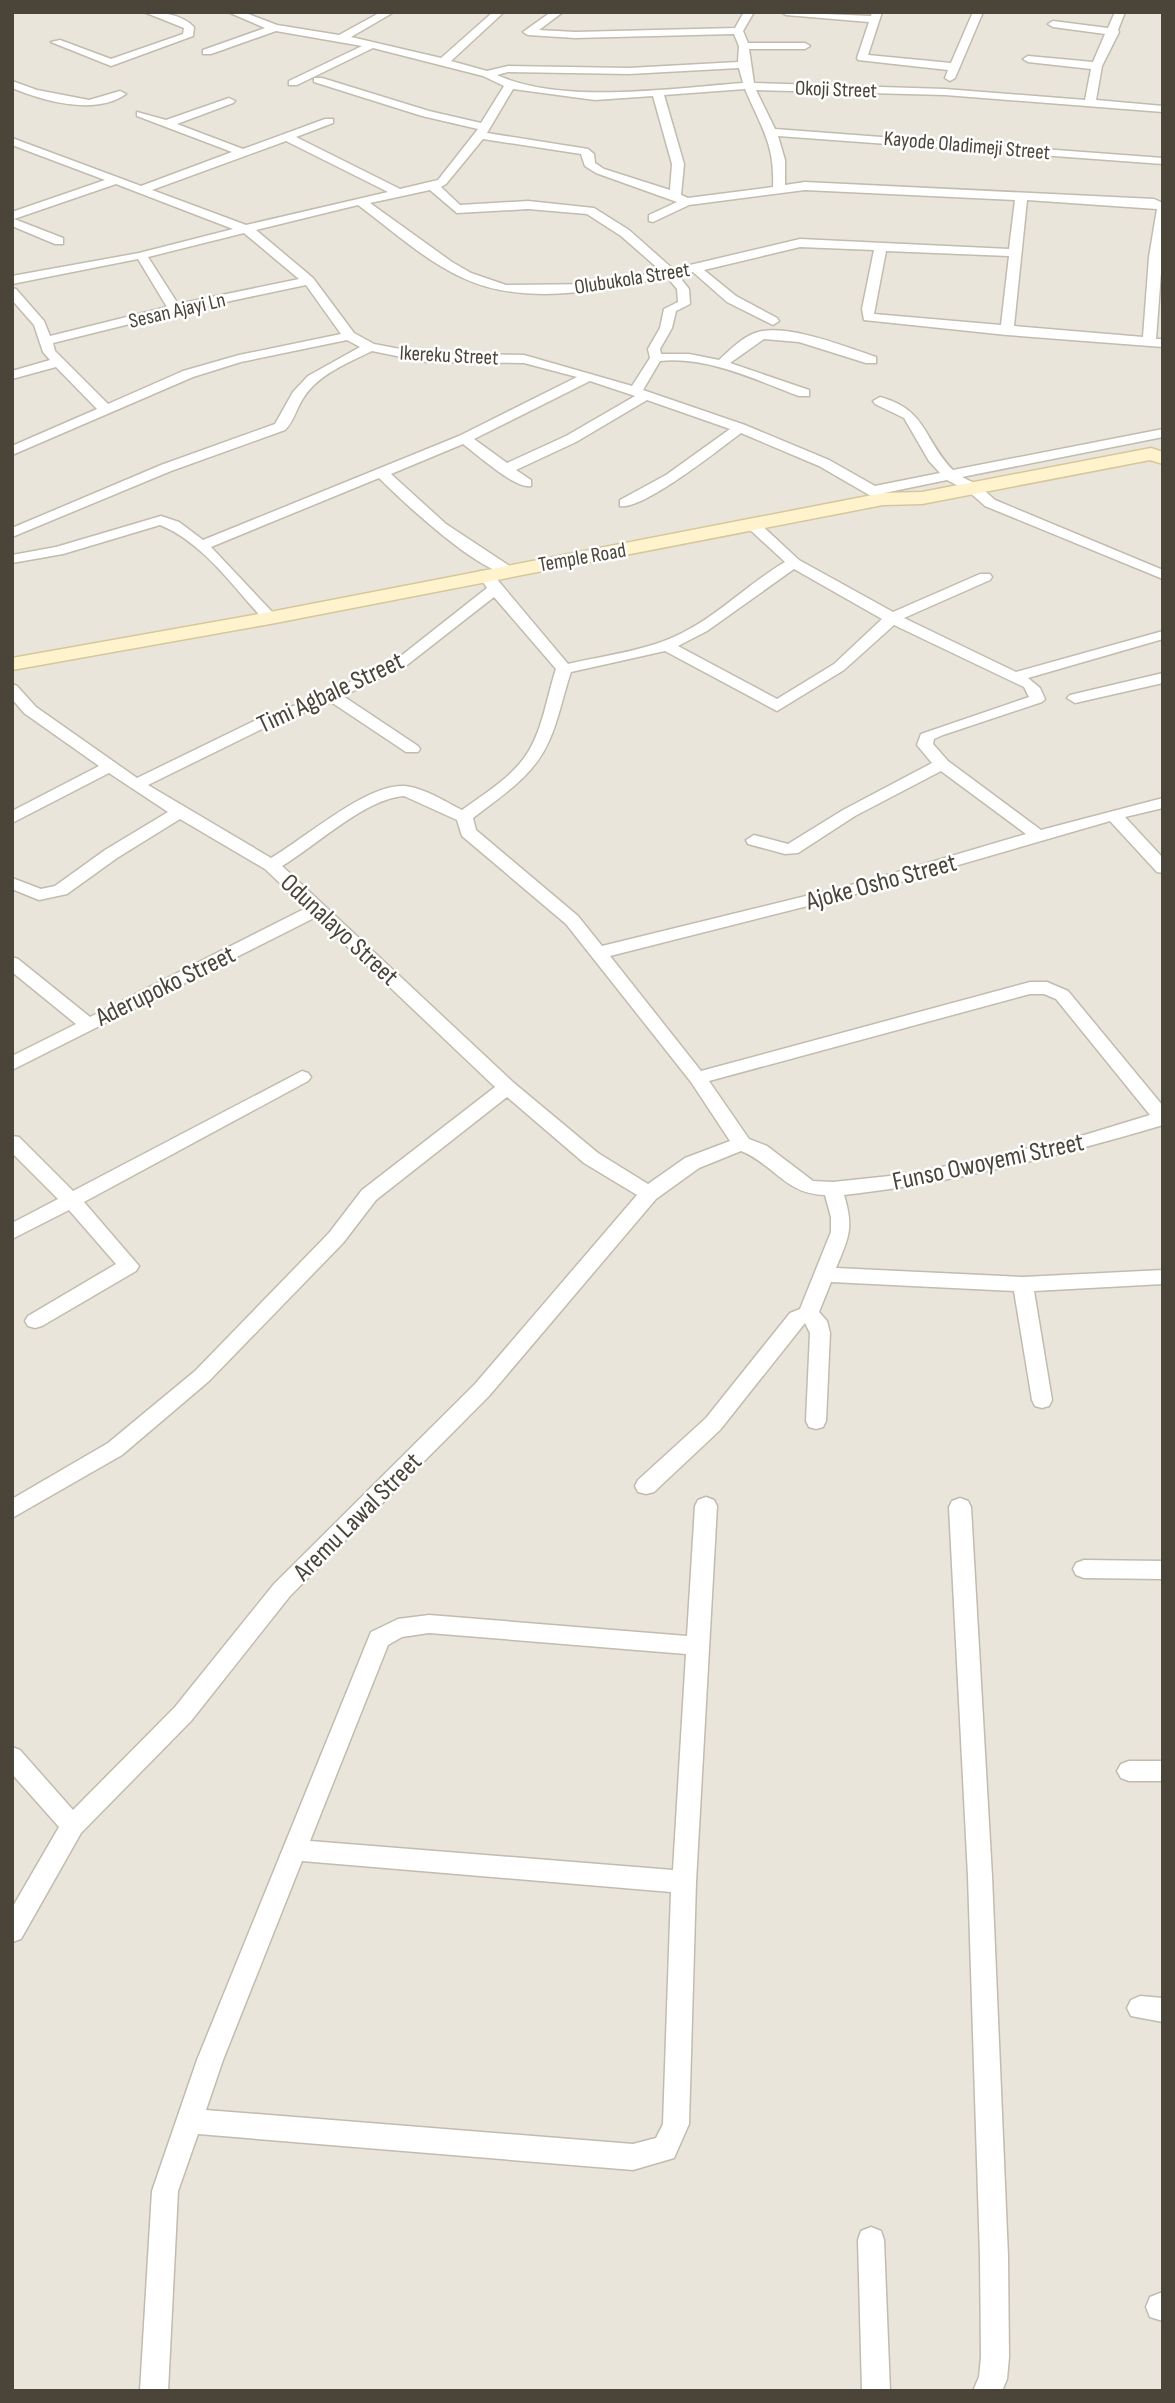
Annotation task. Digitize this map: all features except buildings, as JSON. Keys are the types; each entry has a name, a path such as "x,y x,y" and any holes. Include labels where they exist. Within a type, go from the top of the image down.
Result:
{"street":[{"path":"56,42 108,62 188,36 189,27 180,21 149,12"},
{"path":"233,12 275,28 372,45 487,74 508,69 629,71 742,65"},
{"path":"340,39 389,12"},
{"path":"443,62 499,12"},
{"path":"558,12 528,32 575,35 738,31"},
{"path":"738,31 749,12"},
{"path":"786,12 875,16 862,58 955,67"},
{"path":"945,92 978,12"},
{"path":"1090,104 1097,66 1114,32 1120,12"},
{"path":"1053,24 1114,32"},
{"path":"207,52 275,28"},
{"path":"738,31 744,46 742,65 747,86 771,132 779,157 779,190"},
{"path":"293,83 372,45"},
{"path":"744,46 805,46"},
{"path":"1028,59 1097,66"},
{"name":"Okoji Street","path":"487,74 510,85 595,97 747,86 945,92 1163,109"},
{"path":"318,80 482,131 584,151 588,154 589,164 600,172 680,199 805,186 1160,205 1163,207 1157,233 1159,267 1156,342 868,317 881,246"},
{"path":"12,84 34,93 89,103 120,94"},
{"path":"12,280 141,256 397,192 433,186 450,173 482,131 510,85"},
{"path":"658,94 678,164 680,199"},
{"path":"165,124 229,101"},
{"path":"141,114 244,153"},
{"path":"140,190 289,138 329,121"},
{"name":"Kayode Oladimeji Street","path":"771,132 915,139 1163,161"},
{"path":"289,138 397,192"},
{"name":"Ikereku Street","path":"12,141 248,229 309,281 349,336 370,347 426,358 524,359 589,376 740,428 824,463 877,495"},
{"path":"12,156 34,148"},
{"path":"12,216 117,180"},
{"path":"433,186 457,209 528,205 590,211 744,309 773,321"},
{"path":"1007,331 1021,197"},
{"path":"653,218 680,199"},
{"name":"Olubukola Street","path":"360,201 441,260 492,286 523,289 596,288 800,243 1014,253"},
{"path":"12,222 59,241"},
{"path":"141,256 174,309"},
{"path":"504,470 571,439 641,393 656,358 654,349 666,328 670,309 684,304 682,271"},
{"name":"Sesan Ajayi Ln","path":"45,341 174,309 309,281"},
{"path":"12,292 40,324 49,352 106,410"},
{"path":"722,364 751,340 770,334 816,343 871,360"},
{"path":"12,451 188,374 239,359 349,336"},
{"path":"12,533 166,468 280,428 286,423 291,405 298,394 315,376 370,347"},
{"path":"656,358 670,356 722,364 804,393"},
{"path":"12,375 58,362"},
{"path":"201,546 464,439 589,376"},
{"path":"880,401 909,415 936,461 952,477 974,488 990,503 1163,575"},
{"path":"625,503 671,478 740,428"},
{"path":"877,495 1051,454 1163,433"},
{"path":"464,439 504,470 526,483"},
{"name":"Temple Road","path":"12,664 495,578 877,495 922,498 1159,455"},
{"path":"383,474 414,508 464,546 495,578 564,669"},
{"path":"12,559 58,551 161,520 188,534 270,618"},
{"path":"752,524 794,564 892,618 1029,684 1037,699 927,737 925,745 942,764 1040,836"},
{"path":"564,669 667,646 721,616 779,571 794,564"},
{"name":"Timi Agbale Street","path":"137,784 258,725 332,696 402,662 495,578"},
{"path":"667,646 778,706 839,667 892,618 985,578"},
{"path":"1014,677 1159,635"},
{"path":"464,817 515,778 530,762 541,744 564,669"},
{"path":"1075,698 1163,678"},
{"name":"Odunalayo Street","path":"12,690 30,710 179,813 271,865 507,1087 591,1158 649,1194"},
{"path":"332,696 412,749"},
{"path":"12,716 30,710"},
{"path":"754,839 792,849 849,813 942,764"},
{"path":"12,818 110,766"},
{"path":"271,865 288,857 360,807 387,792 405,791 464,817"},
{"name":"Ajoke Osho Street","path":"598,953 899,878 1112,814 1163,803"},
{"path":"12,883 39,895 61,890 111,853 179,813"},
{"path":"1112,814 1163,868"},
{"path":"464,817 468,832 572,920 697,1078 742,1144"},
{"name":"Aderupoko Street","path":"12,1063 319,908"},
{"path":"12,963 87,1024"},
{"path":"697,1078 1030,988 1047,988 1062,995 1162,1118"},
{"path":"12,1232 302,1077"},
{"path":"12,1510 115,1449 202,1377 336,1238 369,1195 507,1087"},
{"name":"Funso Owoyemi Street","path":"742,1144 760,1151 795,1180 810,1188 833,1189 909,1181 1069,1146 1162,1118"},
{"path":"12,1142 71,1200 129,1266 35,1321"},
{"name":"Aremu Lawal Street","path":"12,1931 73,1826 183,1714 282,1590 482,1390 649,1194 676,1171 707,1154 742,1144"},
{"path":"646,1486 713,1424 797,1318 808,1314 841,1232 841,1217 833,1189"},
{"path":"825,1275 1023,1284 1163,1277"},
{"path":"1023,1284 1042,1400"},
{"path":"808,1314 817,1321 820,1333 816,1421"},
{"path":"188,2122 633,2157 665,2149 676,2124 684,1882 706,1506"},
{"path":"960,1507 980,1876 994,2256 995,2357 993,2379 987,2391"},
{"path":"1084,1569 1163,1570"},
{"path":"154,2391 165,2191 188,2122 293,1850 379,1639 398,1628 429,1624 698,1646"},
{"path":"12,1757 73,1826"},
{"path":"1129,1771 1163,1771"},
{"path":"293,1850 684,1882"},
{"path":"871,2240 876,2391"}],"shaded area":[{"path":"12,12 1163,12 1163,2391 12,2391"}]}
